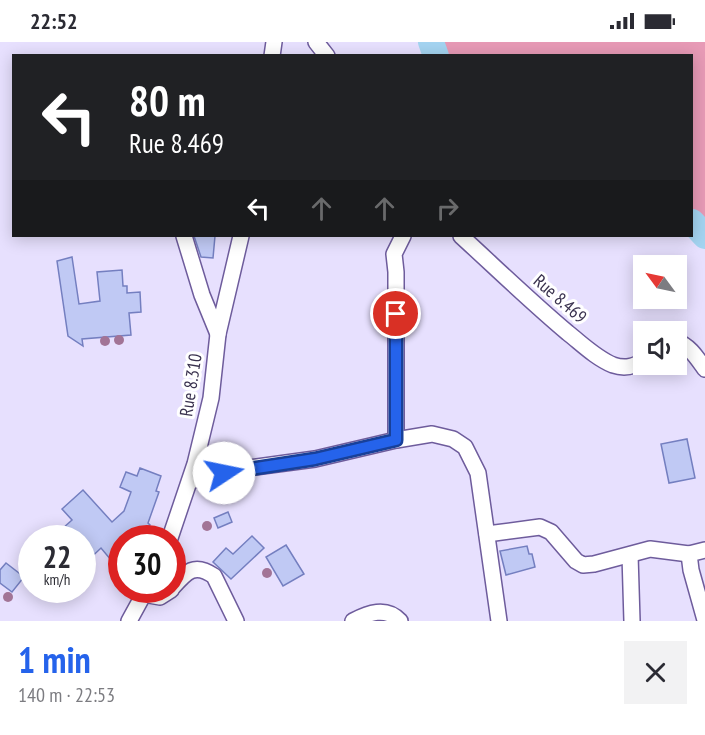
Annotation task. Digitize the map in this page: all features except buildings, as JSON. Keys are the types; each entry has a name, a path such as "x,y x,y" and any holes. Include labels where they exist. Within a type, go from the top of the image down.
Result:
{"street":[{"path":"316,42 325,54"},
{"path":"184,237 202,295 218,334"},
{"name":"Rue 8.310","path":"175,525 190,481 211,398 218,334 241,237"},
{"path":"396,440 396,272 394,254 402,237"},
{"name":"Rue 8.469","path":"462,237 553,321 596,356 615,365 633,366"},
{"path":"687,348 705,369"},
{"path":"190,481 241,469 315,459 432,434 453,439 465,447 478,473 499,621"},
{"path":"487,534 540,527 551,532 576,561 584,565 650,549 689,554 705,550"},
{"path":"689,554 691,570 705,620"},
{"path":"630,555 632,621"},
{"path":"186,573 199,568 214,576 236,621"},
{"path":"129,621 138,603"},
{"path":"353,621 370,612 396,616 400,621"}],"shaded area":[{"path":"430,42 705,42 705,236 693,223 693,54 435,54"}],"waterway":[{"path":"431,42 435,54"},
{"path":"693,223 705,236"}],"route":[{"path":"224,473 315,459 396,440 396,314"}]}
